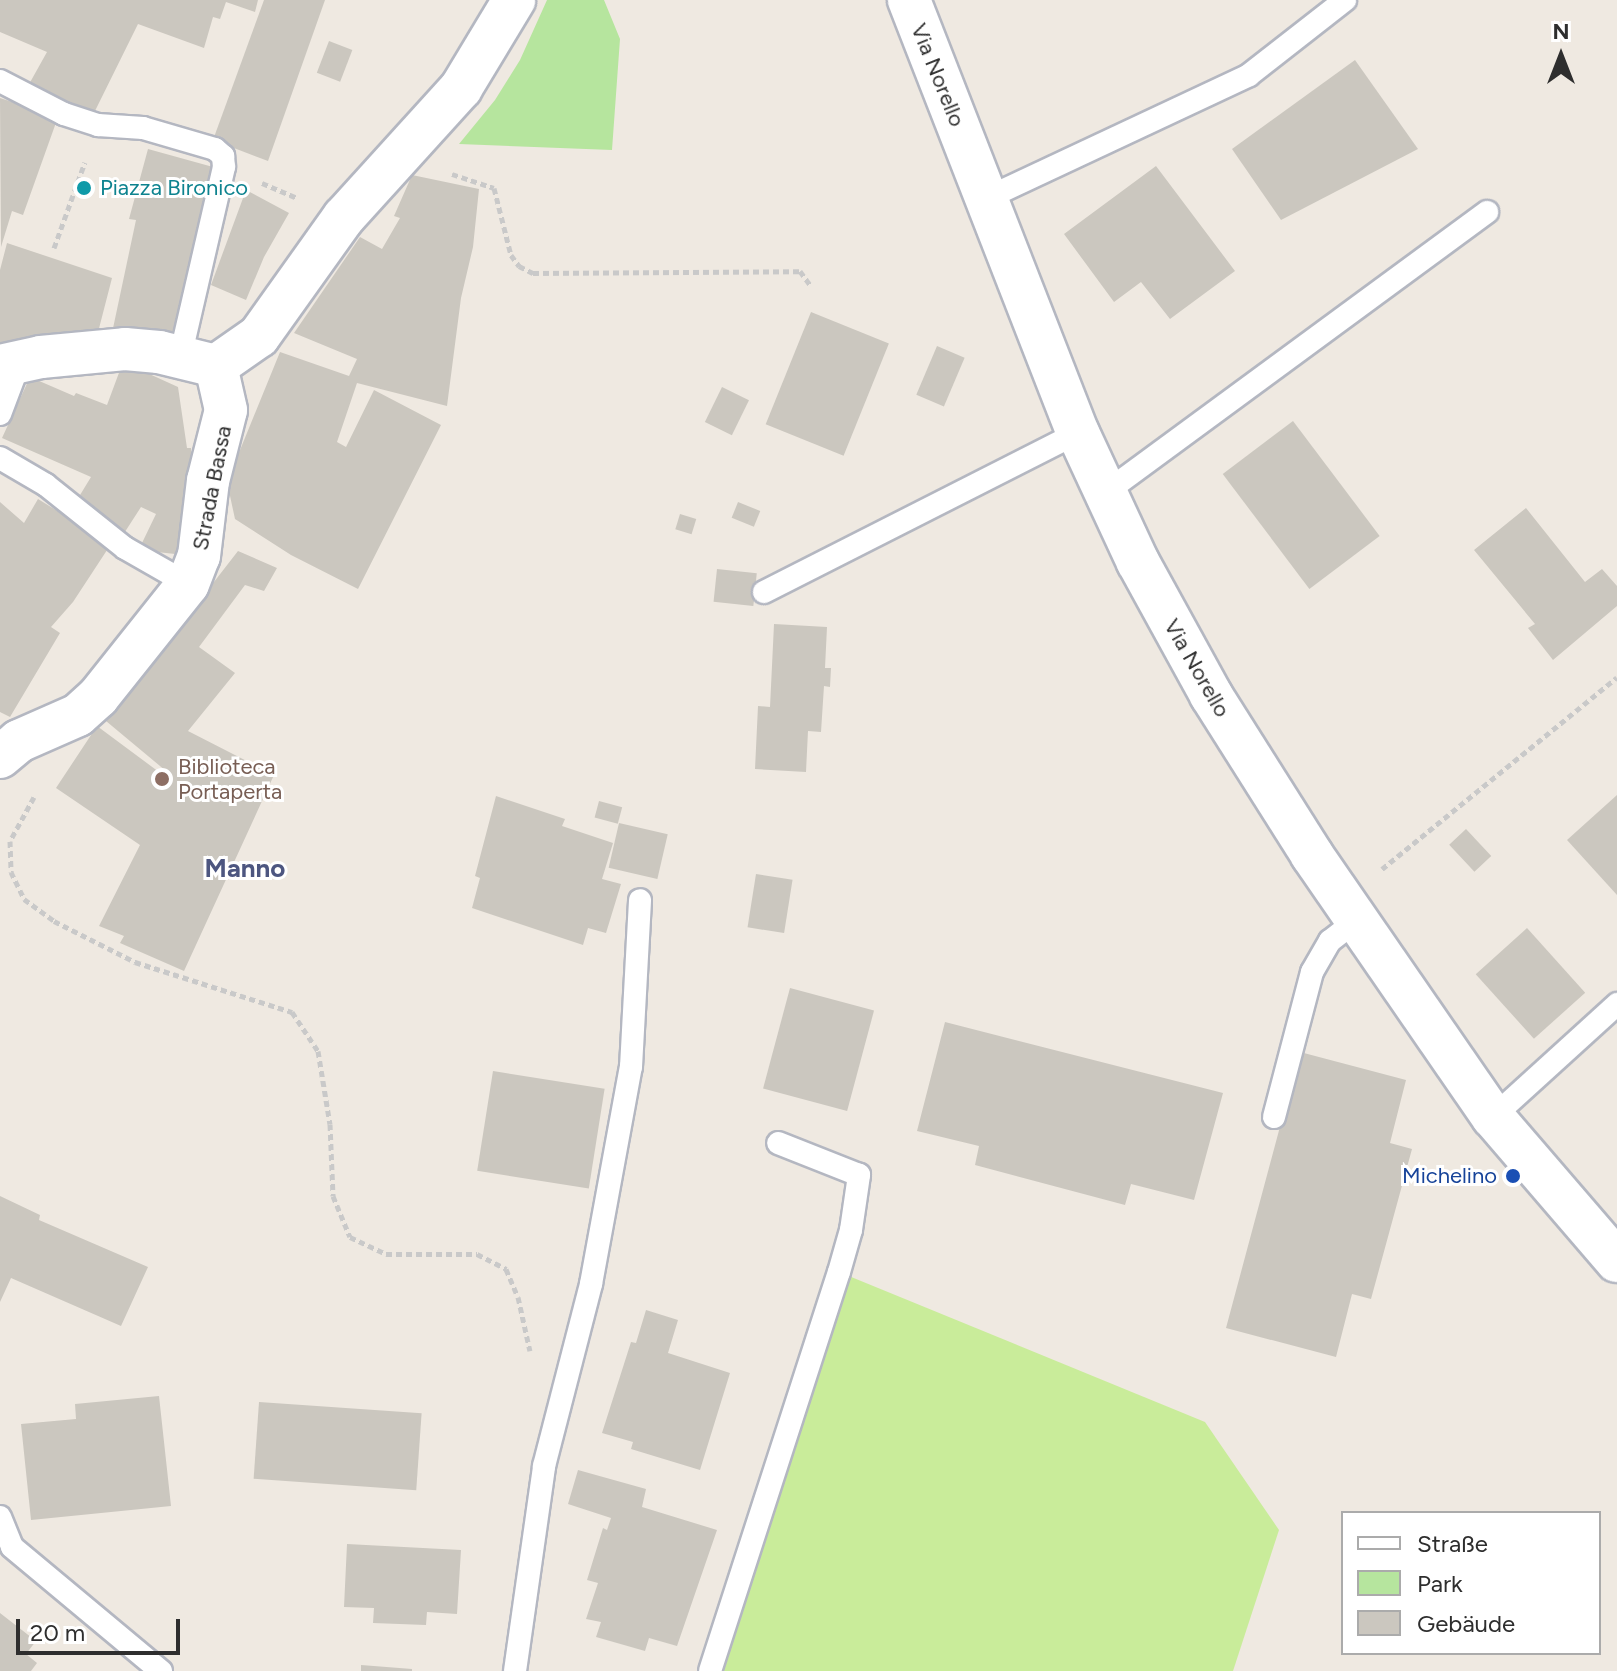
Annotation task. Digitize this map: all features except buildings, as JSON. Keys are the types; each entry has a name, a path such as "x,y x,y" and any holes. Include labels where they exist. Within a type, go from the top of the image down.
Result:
{"street":[{"path":"10,364 111,350 198,361 259,336 344,217 461,88 514,0"},
{"name":"Via Norello","path":"909,0 1078,433 1138,562 1211,695 1350,910 1493,1117 1617,1261"},
{"name":"Strada Bassa","path":"10,738 78,715 98,697 188,584 199,556 208,481 226,410 198,361"}],"lane":[{"path":"987,198 1249,75 1345,0"},
{"path":"0,81 64,114 98,125 143,128 215,149 223,156 198,361"},
{"path":"1106,492 1487,212"},
{"path":"0,414 10,364"},
{"path":"764,592 1078,433"},
{"path":"0,458 46,485 125,548 188,584"},
{"path":"515,1671 544,1466 591,1284 631,1067 640,900"},
{"path":"1274,1117 1312,972 1350,910"},
{"path":"1493,1117 1617,1004"},
{"path":"710,1671 839,1272 851,1230 859,1175 778,1143"},
{"path":"0,1517 12,1547 161,1671"}],"path":[{"path":"54,248 98,125"},
{"path":"401,157 494,188 511,255 519,266 533,273 800,271 811,286"},
{"path":"224,167 344,217"},
{"path":"1350,910 1617,677"},
{"path":"10,738 57,754 10,841 11,872 24,899 54,921 135,962 292,1012 318,1051 330,1124 333,1196 350,1237 386,1254 477,1254 506,1269 518,1297 531,1355"}],"green space":[{"path":"547,0 604,0 620,39 612,150 459,144 495,100 520,60"},
{"path":"839,1272 1205,1422 1279,1530 1233,1671 710,1671"}],"place":[{"name":"Piazza Bironico","path":"84,188"},
{"name":"Biblioteca Portaperta","path":"162,779"},
{"name":"Michelino","path":"1513,1176"}],"district":[{"name":"Manno","path":"245,869"}]}
